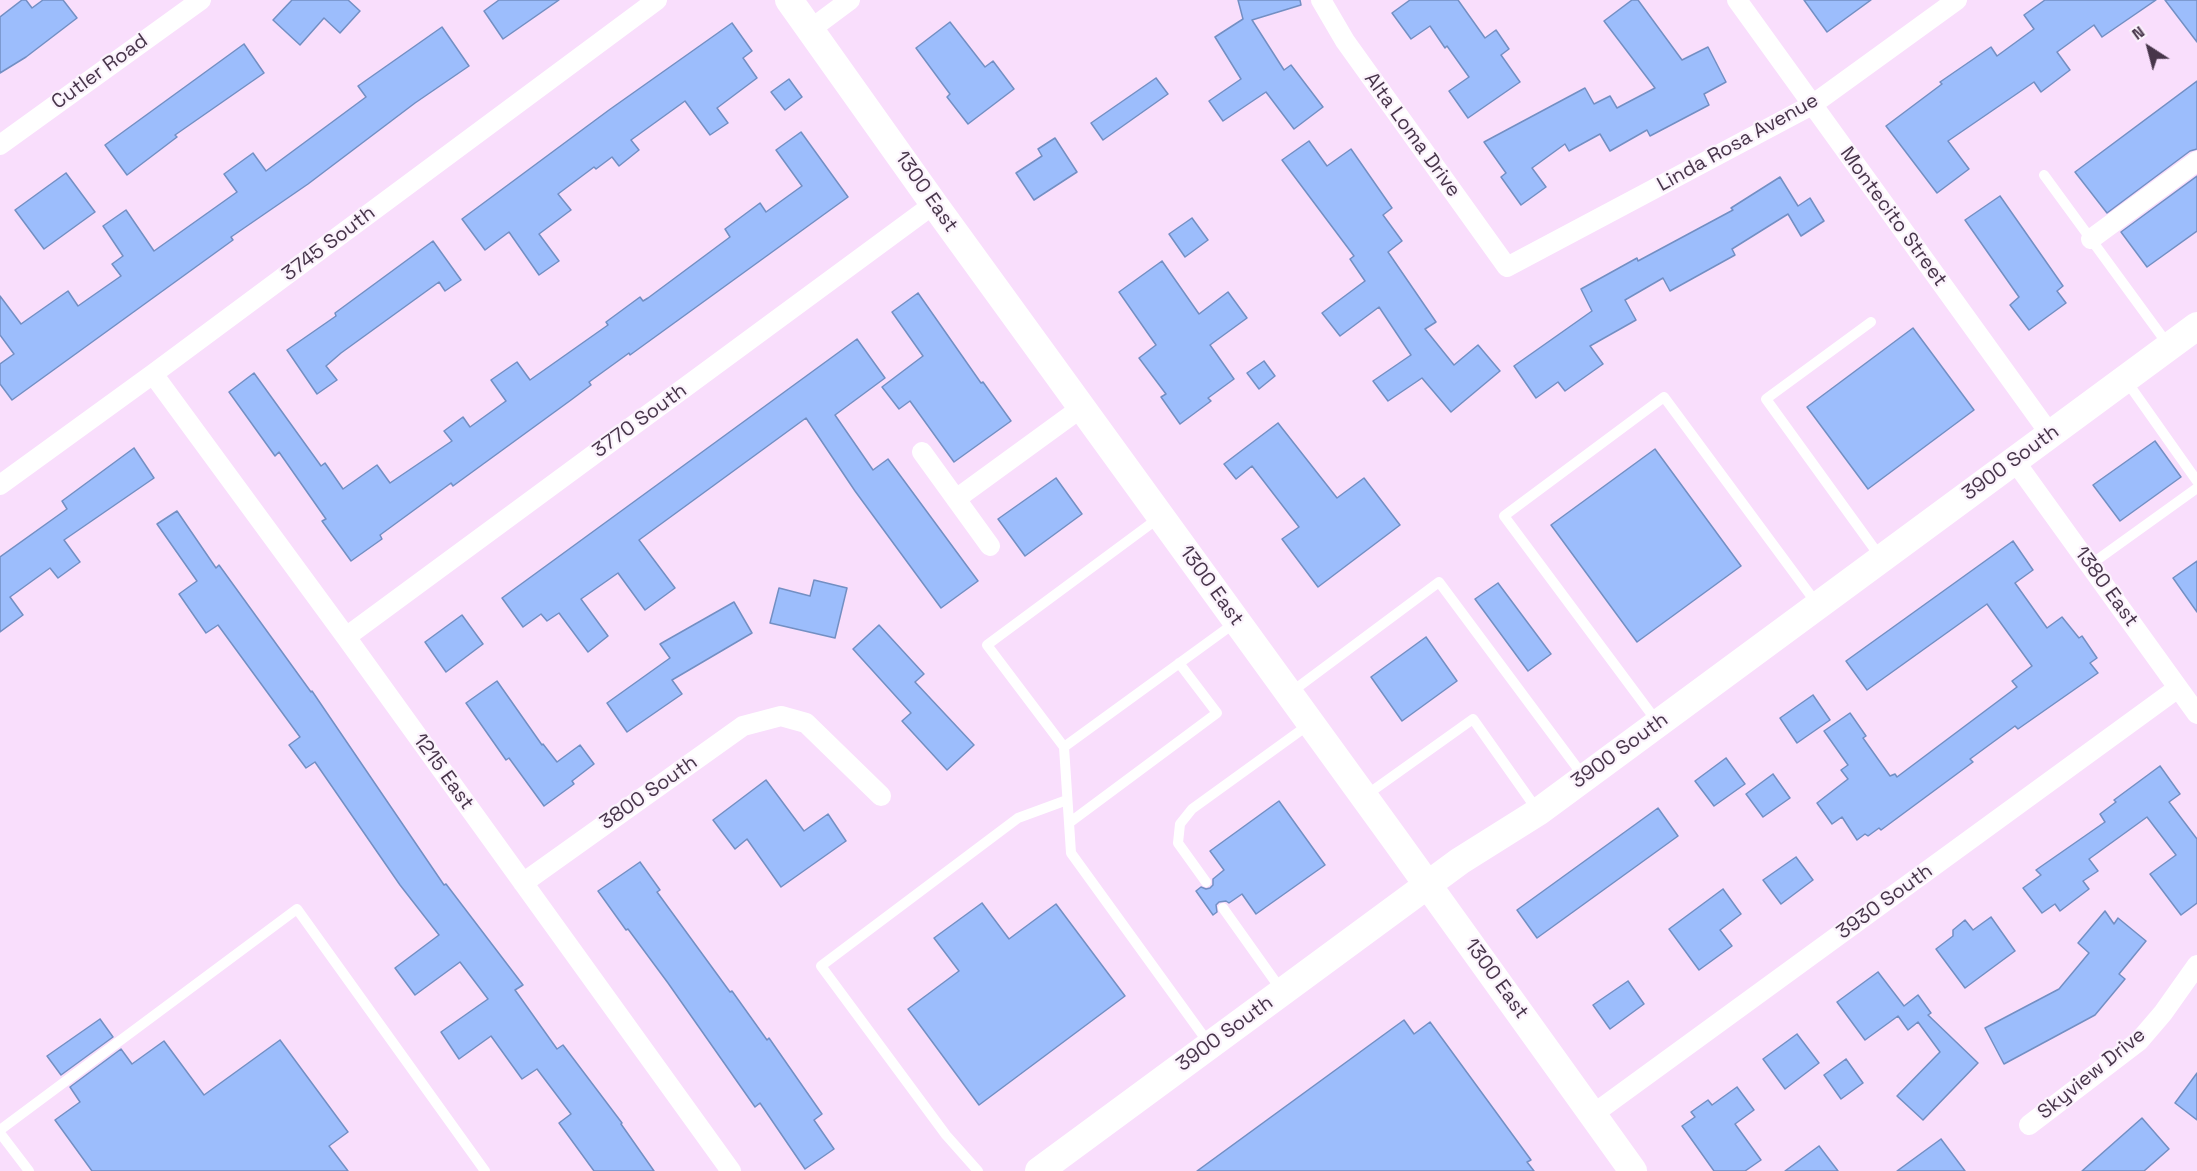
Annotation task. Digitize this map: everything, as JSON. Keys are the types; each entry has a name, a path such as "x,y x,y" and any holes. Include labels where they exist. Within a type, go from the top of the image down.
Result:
{"main road":[{"name":"1300 East","path":"789,0 1081,408 1428,885 1626,1166"},
{"name":"3900 South","path":"1039,1171 1460,861 1538,812 2197,326"}],"street":[{"name":"Cutler Road","path":"0,145 201,0"},
{"name":"3745 South","path":"0,485 657,0"},
{"path":"811,29 850,0"},
{"name":"Alta Loma Drive","path":"1321,0 1345,41 1507,267"},
{"name":"Montecito Street","path":"1737,0 2050,434"},
{"name":"Linda Rosa Avenue","path":"1507,267 1812,105 1957,0"},
{"path":"2091,239 2197,161"},
{"name":"3770 South","path":"346,637 934,204"},
{"name":"1215 East","path":"153,374 346,637 730,1171"},
{"path":"956,499 1081,408"},
{"path":"922,452 990,546"},
{"name":"1380 East","path":"2014,460 2197,714"},
{"name":"3930 South","path":"1592,1115 2178,688"},
{"name":"3800 South","path":"523,883 743,726 781,716 806,723 881,796"},
{"name":"Skyview Drive","path":"2028,1125 2139,1041 2163,1013 2197,965"}],"lane":[{"path":"2044,175 2170,346"},
{"path":"1871,322 1766,399 1882,558"},
{"path":"2125,379 2197,480"},
{"path":"1658,723 1504,516 1664,397 1818,605"},
{"path":"2090,565 2197,488"},
{"path":"1160,517 987,645 1064,747 1071,853 1210,1045"},
{"path":"1289,693 1439,582 1584,777"},
{"path":"1064,747 1237,622"},
{"path":"1069,823 1217,713 1179,663"},
{"path":"1364,796 1473,719 1538,812"},
{"path":"1206,882 1178,843 1180,824 1192,808 1311,723"},
{"path":"978,1171 946,1135 820,966 1018,818 1067,800"},
{"path":"1223,908 1282,992"},
{"path":"28,1171 0,1131 297,909 485,1171"}],"building":[{"path":"22,0 26,0 32,8 43,0 63,0 77,18 26,57 0,73 0,17"},
{"path":"292,0 348,0 360,11 340,33 324,18 300,45 273,20"},
{"path":"499,0 559,0 503,39 484,11"},
{"path":"1238,0 1300,0 1301,5 1252,20 1284,70 1291,65 1323,107 1294,129 1266,92 1223,121 1209,101 1241,79 1215,37 1243,19"},
{"path":"1410,0 1458,0 1485,38 1496,30 1509,49 1501,55 1520,82 1468,118 1449,91 1469,77 1447,46 1445,48 1430,26 1411,39 1392,13"},
{"path":"1632,0 1638,0 1682,60 1708,47 1726,82 1704,94 1709,105 1650,136 1647,130 1610,151 1600,134 1569,151 1565,144 1532,168 1546,187 1521,205 1501,177 1506,173 1484,142 1585,88 1594,104 1610,96 1617,108 1655,88 1604,21"},
{"path":"1804,0 1871,0 1827,32"},
{"path":"2045,0 2156,0 2102,37 2094,25 2057,52 2070,70 2041,92 2034,82 1948,141 1969,169 1937,193 1886,126 1942,84 1940,82 1991,47 1997,56 2034,29 2024,15"},
{"path":"2165,0 2197,0 2197,42"},
{"path":"950,22 985,67 993,61 1014,89 968,124 947,97 950,94 916,48"},
{"path":"732,23 752,51 743,58 757,78 717,108 728,123 710,135 685,101 631,140 639,150 619,166 612,157 596,169 594,167 558,194 571,210 539,234 559,261 539,275 509,232 485,250 462,219 609,110"},
{"path":"442,27 469,66 415,103 308,184 231,237 233,240 12,400 0,384 0,364 14,354 0,335 0,296 21,324 68,291 78,306 121,276 112,264 123,256 103,226 126,210 154,251 237,192 224,174 253,153 266,171 366,97 358,86"},
{"path":"244,44 264,73 175,135 177,137 127,175 105,145"},
{"path":"1156,78 1168,94 1103,140 1091,123"},
{"path":"789,79 802,97 785,110 771,92"},
{"path":"2197,81 2197,149 2190,151 2107,213 2075,172"},
{"path":"801,132 848,197 630,355 629,353 589,382 591,385 453,486 451,483 380,535 382,539 351,561 322,521 326,519 279,452 275,456 229,392 254,373 321,466 325,463 343,489 377,465 390,483 452,441 444,431 463,417 470,427 506,401 491,380 517,362 530,380 608,325 606,322 640,297 643,301 648,298 730,237 725,229 760,203 766,212 802,186 776,150"},
{"path":"1055,138 1077,172 1034,200 1016,173 1042,156 1038,149"},
{"path":"1309,141 1327,166 1351,149 1392,208 1383,215 1402,241 1388,252 1436,322 1425,329 1454,365 1478,345 1500,371 1451,412 1422,378 1388,401 1373,381 1411,355 1379,307 1340,336 1322,313 1365,281 1350,259 1354,256 1282,160"},
{"path":"66,173 95,212 44,249 15,210"},
{"path":"2197,176 2197,231 2147,267 2121,232"},
{"path":"1780,177 1798,206 1810,198 1824,221 1801,236 1788,214 1732,249 1735,255 1670,291 1663,278 1625,300 1636,320 1590,346 1603,364 1565,391 1558,382 1536,398 1514,366 1592,311 1581,289 1733,210 1731,208"},
{"path":"2000,196 2063,286 2057,291 2066,303 2029,330 2010,305 2019,297 1965,220"},
{"path":"1192,218 1208,240 1185,257 1169,234"},
{"path":"433,241 461,280 445,291 439,282 341,353 326,366 337,380 317,394 287,350 336,316 335,313"},
{"path":"1162,261 1199,314 1228,292 1247,318 1210,345 1234,379 1208,398 1211,401 1180,424 1161,397 1166,394 1139,358 1156,345 1119,292"},
{"path":"918,293 981,383 983,382 1011,421 954,462 910,401 899,409 882,387 923,356 892,312"},
{"path":"1913,328 1974,410 1868,489 1807,407"},
{"path":"857,339 885,378 835,415 873,470 888,459 978,581 941,608 855,491 806,418 639,540 675,588 645,610 618,573 581,599 608,636 588,652 559,613 547,621 541,614 523,627 502,598"},
{"path":"1264,361 1275,376 1259,389 1247,373"},
{"path":"1278,423 1337,498 1364,478 1400,525 1318,587 1282,539 1299,527 1252,466 1236,479 1224,464"},
{"path":"2155,441 2181,477 2120,521 2093,485"},
{"path":"134,448 154,478 64,540 80,562 58,578 50,568 10,597 23,615 0,632 0,557 67,509 62,501"},
{"path":"1655,449 1741,566 1637,642 1551,525"},
{"path":"1056,478 1082,514 1025,556 998,519"},
{"path":"177,511 216,568 219,565 312,691 444,885 446,884 523,985 515,990 557,1049 563,1045 622,1123 654,1171 594,1171 559,1123 571,1114 537,1069 522,1079 491,1036 459,1059 441,1032 488,999 460,962 415,995 395,968 439,935 400,885 315,762 306,768 289,745 300,737 218,625 206,633 179,594 197,581 157,524"},
{"path":"2013,541 2033,570 2015,583 2047,628 2062,617 2079,638 2082,636 2097,658 2090,663 2098,673 2018,729 2015,726 1970,759 1973,762 1881,830 1879,828 1857,840 1842,817 1832,824 1817,803 1848,779 1841,770 1848,765 1824,731 1850,713 1866,736 1863,738 1890,776 1895,774 1897,777 2017,687 2012,681 2032,666 1987,604 1867,690 1846,661"},
{"path":"2197,561 2197,612 2173,578"},
{"path":"814,580 847,588 835,638 770,623 779,588 810,596"},
{"path":"1498,583 1551,654 1528,671 1475,599"},
{"path":"734,602 752,633 672,680 682,694 627,732 607,703 670,658 660,644"},
{"path":"462,615 483,644 446,672 425,642"},
{"path":"879,625 924,674 915,682 974,745 947,770 902,721 911,713 853,649"},
{"path":"1426,637 1457,681 1402,721 1371,677"},
{"path":"497,681 542,745 557,762 580,745 594,764 572,781 574,784 544,806 509,758 506,760 466,703"},
{"path":"1813,695 1830,720 1797,743 1780,718"},
{"path":"1726,758 1745,784 1714,806 1695,781"},
{"path":"2160,766 2180,794 2169,802 2197,839 2197,903 2181,915 2150,874 2176,855 2147,817 2089,859 2098,871 2083,881 2089,889 2060,911 2055,904 2042,913 2023,888 2041,875 2036,870 2105,822 2100,814 2116,802 2114,800"},
{"path":"1773,774 1790,798 1763,817 1746,794"},
{"path":"766,780 804,831 828,814 846,841 781,887 747,839 735,849 713,820"},
{"path":"1279,801 1325,865 1256,914 1242,894 1229,903 1219,902 1216,905 1217,912 1213,915 1196,891 1201,887 1210,888 1213,885 1213,879 1224,870 1210,851"},
{"path":"1658,808 1678,836 1537,938 1517,910"},
{"path":"1796,857 1813,880 1781,904 1763,880"},
{"path":"640,862 660,890 657,892 730,992 732,991 767,1040 769,1038 822,1114 814,1120 834,1149 805,1169 760,1103 755,1107 668,983 598,891"},
{"path":"1723,889 1741,914 1720,930 1732,946 1699,970 1669,929"},
{"path":"982,903 1009,939 1056,904 1125,996 979,1105 908,1009 959,971 934,938"},
{"path":"2105,911 2114,924 2118,918 2146,941 2119,974 2125,979 2095,1015 2004,1064 1985,1028 2059,989 2089,953 2078,943"},
{"path":"1991,917 2015,951 1965,988 1936,949 1953,936 1953,930 1965,920 1973,930"},
{"path":"1878,972 1904,1006 1918,995 1931,1013 1928,1015 1978,1063 1923,1120 1897,1096 1940,1052 1918,1022 1908,1030 1898,1016 1865,1040 1837,1002"},
{"path":"1628,981 1644,1004 1610,1029 1593,1005"},
{"path":"100,1019 113,1037 61,1075 47,1056"},
{"path":"1404,1020 1414,1034 1430,1022 1531,1160 1527,1162 1534,1171 1197,1171"},
{"path":"1797,1034 1819,1063 1785,1089 1763,1059"},
{"path":"280,1040 348,1132 329,1146 348,1171 92,1171 55,1120 80,1102 70,1087 121,1049 132,1064 164,1041 204,1095"},
{"path":"1846,1059 1863,1083 1841,1099 1824,1075"},
{"path":"2197,1073 2197,1120 2175,1103"},
{"path":"1737,1087 1754,1110 1735,1124 1761,1160 1745,1171 1714,1171 1682,1126 1695,1117 1691,1112 1708,1100 1712,1105"},
{"path":"2142,1118 2169,1149 2144,1171 2082,1171"},
{"path":"1941,1139 1965,1171 1897,1171"},
{"path":"1819,1146 1838,1171 1785,1171"}]}
